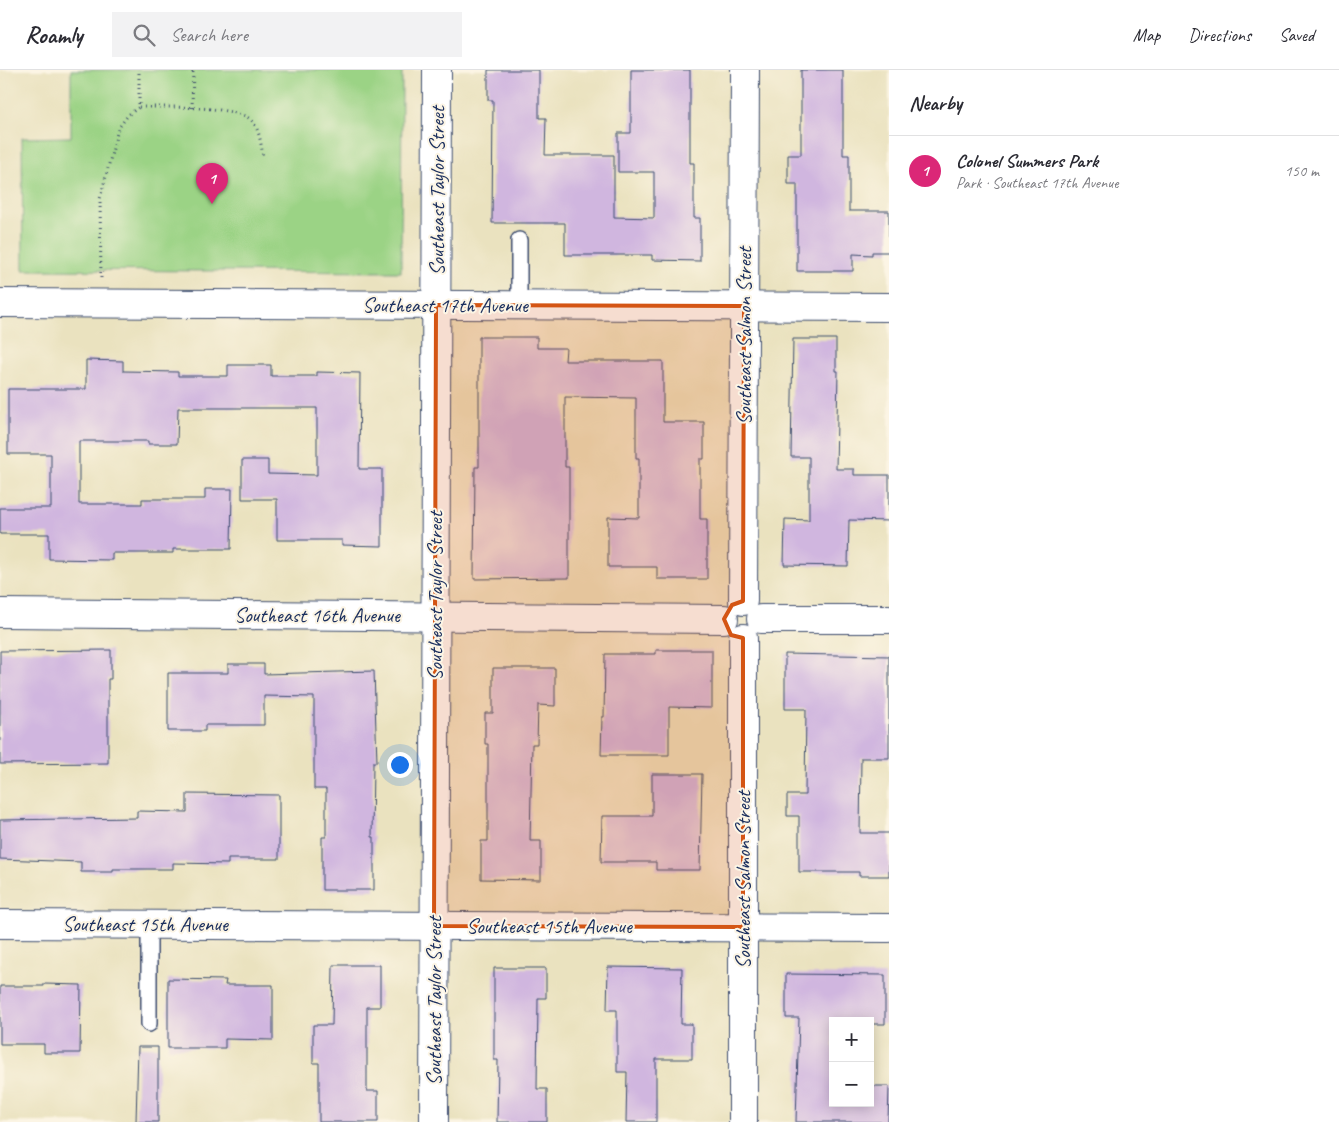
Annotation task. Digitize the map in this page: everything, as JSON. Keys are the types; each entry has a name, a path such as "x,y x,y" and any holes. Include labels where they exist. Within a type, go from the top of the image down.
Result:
{"street":[{"name":"Southeast Taylor Street","path":"434,1122 437,70"},
{"name":"Southeast Salmon Street","path":"743,1122 746,70"},
{"name":"Southeast 17th Avenue","path":"0,303 889,307"},
{"name":"Southeast 16th Avenue","path":"0,613 743,619 889,618"},
{"name":"Southeast 15th Avenue","path":"0,924 889,928"}],"lane":[{"path":"519,240 519,305"},
{"path":"149,924 149,1024"}],"path":[{"path":"139,70 139,107"},
{"path":"192,108 193,70"},
{"path":"97,303 101,276 100,199 118,129 128,115 139,107 192,108 242,114 260,136 262,157"}],"highlighted area":[{"path":"436,305 744,306 743,601 732,605 724,619 731,635 743,638 743,927 434,926"}],"green space":[{"path":"71,70 402,70 401,272 23,270 22,138 71,137"}],"building":[{"path":"488,70 539,70 539,118 546,118 545,155 614,155 614,217 654,218 654,172 618,172 618,133 631,133 631,70 690,70 690,163 694,163 694,218 700,218 700,261 652,260 652,255 565,255 565,223 492,223 493,100 488,100"},
{"path":"801,70 843,70 843,155 849,155 849,211 889,211 889,252 872,252 872,255 853,254 853,271 797,271 797,184 788,184 788,155 801,155"},
{"path":"479,337 537,337 537,348 566,348 565,361 663,361 663,422 704,422 704,459 700,459 700,519 707,519 707,579 657,579 657,567 608,567 608,517 639,518 636,398 565,397 565,467 569,467 569,578 474,579 475,467 479,467"},
{"path":"793,339 836,339 836,371 838,371 836,469 854,469 854,475 889,475 889,521 849,520 848,566 784,565 785,519 809,520 809,457 791,457"},
{"path":"86,360 123,361 123,371 178,372 178,376 228,376 228,365 271,365 271,376 317,376 317,372 360,373 359,469 382,469 382,546 342,545 342,540 277,540 277,499 242,499 242,460 268,460 268,474 317,475 317,408 178,408 177,444 148,444 148,441 79,441 79,504 142,504 142,499 205,499 205,489 232,489 231,549 173,549 173,553 112,553 112,560 49,559 49,534 0,534 0,508 51,508 51,454 8,454 8,389 86,389"},
{"path":"111,650 111,679 108,679 108,763 0,764 0,651"},
{"path":"656,650 712,650 712,708 669,707 669,755 601,755 605,654 656,654"},
{"path":"785,654 889,656 889,758 861,758 860,833 889,833 889,876 859,876 859,872 799,872 799,816 787,816 787,795 805,795 806,709 785,709"},
{"path":"228,664 264,664 264,674 374,671 377,762 373,762 372,837 374,837 374,890 322,890 322,837 326,837 326,789 314,789 314,697 264,696 264,725 205,725 205,731 168,731 168,673 228,673"},
{"path":"493,668 555,668 555,706 538,705 537,744 532,744 530,841 541,841 541,880 481,879 481,841 488,841 488,744 485,744 485,713 493,713"},
{"path":"652,774 702,774 700,870 656,870 656,862 601,862 602,816 652,816"},
{"path":"187,794 279,795 279,859 228,859 228,864 173,863 173,869 113,869 113,872 81,872 81,862 0,859 0,820 137,818 137,811 187,812"},
{"path":"333,965 380,965 380,1007 367,1007 367,1091 378,1091 378,1122 319,1122 319,1063 313,1063 313,1025 332,1025"},
{"path":"608,967 682,968 681,1024 692,1024 692,1059 656,1059 656,1122 626,1122 627,1072 617,1072 617,1010 607,1010"},
{"path":"494,968 546,968 546,998 538,998 537,1089 547,1089 547,1122 497,1122 498,1060 494,1060"},
{"path":"786,974 885,975 885,1024 874,1024 874,1017 829,1017 829,1107 874,1107 874,1086 889,1086 888,1122 796,1122 799,1018 786,1018"},
{"path":"168,979 226,980 225,985 273,985 273,1040 225,1039 225,1048 168,1048"},
{"path":"44,984 81,985 80,1053 44,1053 44,1044 0,1044 0,986 44,986"},
{"path":"138,1047 158,1047 158,1122 136,1122"}],"place":[{"name":"Colonel Summers Park","path":"212,204"}]}
